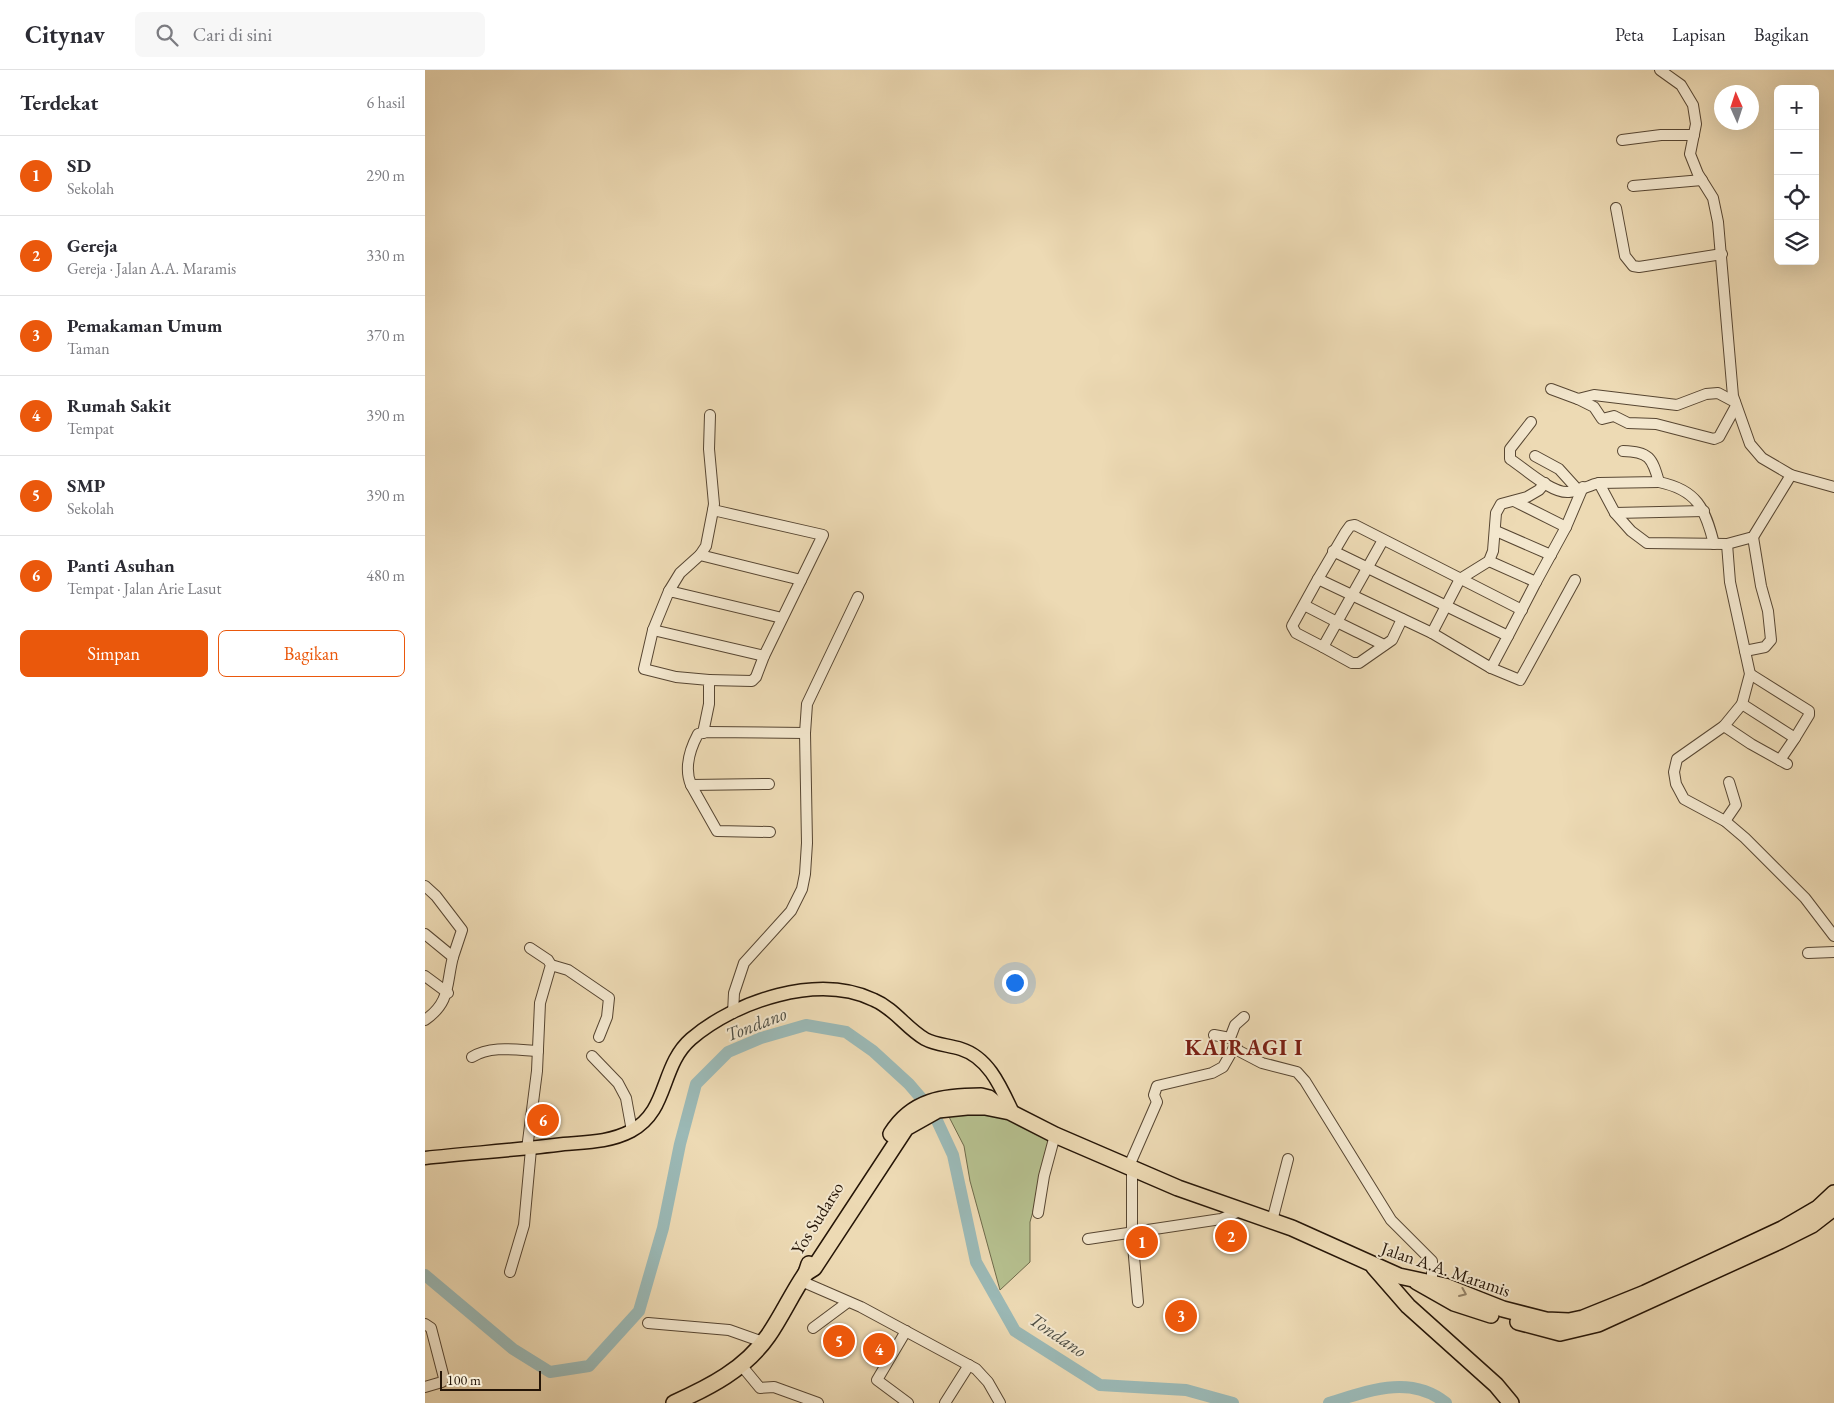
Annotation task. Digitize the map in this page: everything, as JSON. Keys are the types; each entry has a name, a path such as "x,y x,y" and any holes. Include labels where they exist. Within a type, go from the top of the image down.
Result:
{"highway":[{"name":"Yos Sudarso","path":"674,1403 701,1390 741,1366 763,1342 911,1117 966,1102 1009,1112"},
{"name":"Jalan A.A. Maramis","path":"1009,1112 1055,1135 1131,1166 1191,1194 1319,1239 1371,1264 1426,1286 1464,1306 1560,1333 1598,1324 1646,1298"},
{"path":"1646,1298 1782,1229 1818,1208 1834,1193"},
{"path":"1646,1298 1795,1234 1821,1220 1834,1208"},
{"path":"1371,1264 1408,1306 1496,1385 1511,1403"},
{"path":"1408,1306 1426,1286"}],"main road":[{"path":"425,1158 602,1141 632,1131 648,1120 665,1084 674,1058 681,1048 709,1024 766,999 804,989 854,993 887,1006 925,1039 971,1052 986,1065 1009,1112"}],"street":[{"path":"1660,70 1681,85 1690,98 1695,115 1694,135 1690,154 1701,180 1713,198 1722,254 1736,404 1750,444 1755,452 1791,475 1834,486"},
{"path":"1622,140 1661,135 1694,135"},
{"path":"1633,186 1701,180"},
{"path":"1616,208 1623,250 1633,266 1639,267 1722,254"},
{"path":"1551,389 1594,406 1602,419 1614,416 1628,423 1656,424 1714,439 1719,437 1736,404"},
{"path":"1578,399 1594,395 1677,405 1706,394 1718,392 1736,404"},
{"path":"710,415 709,448 714,504 705,546 700,555 680,573 669,591 653,630 644,669 676,677 753,681 823,535 713,510"},
{"path":"1531,422 1509,449 1508,457 1545,484 1564,492 1599,483 1659,482 1685,490 1692,494 1704,511 1714,544"},
{"path":"1623,451 1641,452 1646,455 1654,466 1659,482"},
{"path":"1535,456 1559,469 1580,489"},
{"path":"1745,651 1765,647 1771,640 1768,610 1761,586 1753,537 1791,475"},
{"path":"1599,483 1615,513 1636,536 1647,543 1727,544 1753,537"},
{"path":"1432,633 1444,606 1460,579 1489,561 1493,551 1498,508 1505,502 1514,501 1533,494 1545,484"},
{"path":"1491,668 1566,527 1580,489"},
{"path":"1514,501 1566,527"},
{"path":"1615,513 1704,511"},
{"path":"1402,620 1394,637 1369,658 1356,664 1293,630 1292,626 1333,551 1353,524 1522,610"},
{"path":"1496,531 1551,555"},
{"path":"1323,647 1383,540"},
{"path":"1727,544 1731,582 1749,674 1742,704 1724,726 1677,759 1674,772 1676,784 1684,799 1725,821 1745,838 1805,898 1834,936"},
{"path":"1333,551 1366,569 1508,636"},
{"path":"700,555 801,580"},
{"path":"1489,561 1536,582"},
{"path":"1318,578 1351,596 1432,633 1491,668 1520,680 1575,580"},
{"path":"669,591 782,618"},
{"path":"733,1014 734,993 745,963 751,953 776,930 791,911 802,889 807,843 805,733 807,704 858,597"},
{"path":"1304,605 1384,646"},
{"path":"653,630 764,656"},
{"path":"1724,726 1783,762 1809,711 1749,674"},
{"path":"703,733 709,704 709,680"},
{"path":"1742,704 1795,738"},
{"path":"770,832 717,831 691,785 689,779 689,750 698,734 703,733 805,733"},
{"path":"1725,821 1736,805 1729,782"},
{"path":"691,785 769,784"},
{"path":"425,886 436,896 462,930 453,957 448,993 443,1004 425,1020"},
{"path":"425,934 453,957"},
{"path":"530,948 548,960 551,965 568,970 609,998 607,1017 599,1038"},
{"path":"1808,953 1834,952"},
{"path":"510,1272 524,1225 540,1003 551,965"},
{"path":"425,976 448,993"},
{"path":"1137,1302 1132,1234 1131,1166 1157,1102 1154,1095 1157,1086 1211,1074 1223,1067 1233,1042 1235,1025 1244,1016"},
{"path":"1214,1035 1233,1042 1239,1051 1263,1063 1297,1072 1305,1081 1343,1147 1391,1220 1432,1261 1426,1286"},
{"path":"472,1056 480,1052 496,1050 538,1051"},
{"path":"592,1056 618,1083 626,1098 632,1131"},
{"path":"1038,1212 1044,1176 1055,1135"},
{"path":"1272,1221 1288,1159"},
{"path":"1088,1238 1132,1234 1221,1218 1240,1211"},
{"path":"804,1277 976,1369 988,1382 1000,1403"},
{"path":"813,1328 849,1302"},
{"path":"647,1323 706,1330 729,1330 763,1342"},
{"path":"425,1324 431,1328 445,1378 442,1382 425,1387"},
{"path":"906,1331 877,1380 908,1403"},
{"path":"945,1403 969,1365"},
{"path":"741,1366 760,1388 773,1387 818,1403"}],"green space":[{"path":"986,1109 1054,1135 1030,1222 1030,1262 1000,1290 970,1181 964,1146 947,1113"}],"waterway":[{"name":"Tondano","path":"425,1275 513,1349 550,1372 589,1366 639,1311 663,1228 680,1144 696,1084 728,1052 761,1038 806,1025 846,1032 873,1051 909,1084 933,1112 953,1155 976,1262 1015,1331 1100,1385 1186,1390 1233,1403"},
{"name":"Tondano","path":"1329,1403 1374,1390 1403,1387 1418,1389 1432,1394 1446,1403"}],"place":[{"name":"Panti Asuhan","path":"543,1120"},
{"name":"Gereja","path":"1231,1236"},
{"name":"SD","path":"1142,1242"},
{"name":"Pemakaman Umum","path":"1181,1316"},
{"name":"SMP","path":"839,1341"},
{"name":"Rumah Sakit","path":"879,1349"}],"district":[{"name":"KAIRAGI I","path":"1244,1047"}]}
